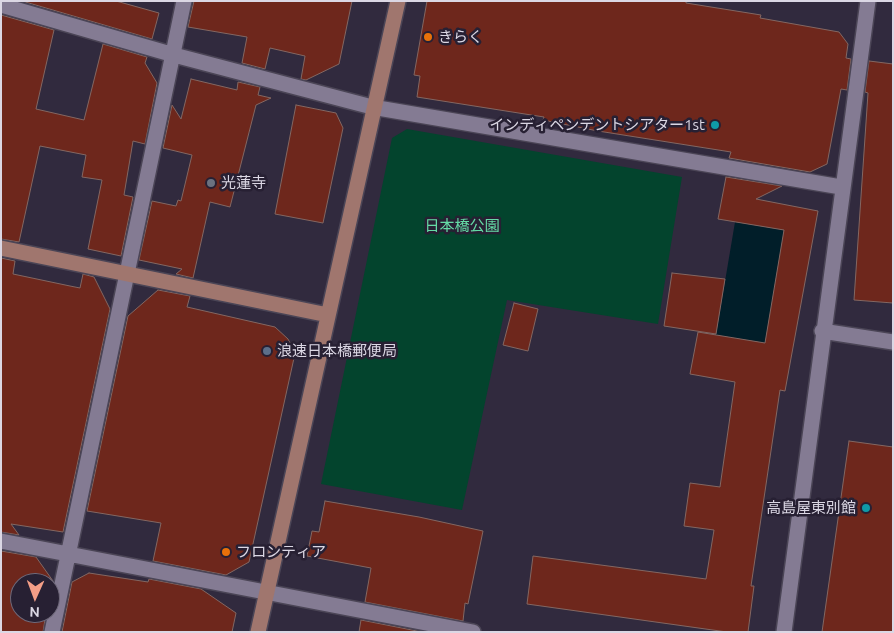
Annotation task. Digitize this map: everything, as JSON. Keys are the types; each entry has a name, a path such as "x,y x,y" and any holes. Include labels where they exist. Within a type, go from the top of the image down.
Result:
{"street":[{"path":"52,632 67,554 129,274 184,1"},
{"path":"258,632 372,107 398,1"},
{"path":"784,632 841,187 868,1"},
{"path":"1,5 174,55 372,107 841,187"},
{"path":"1,248 328,315"},
{"path":"822,331 893,342"},
{"path":"1,541 473,632"}],"green space":[{"name":"日本橋公園","path":"407,129 682,177 658,324 507,300 462,510 321,484 392,138"}],"water":[{"path":"735,222 784,230 765,343 716,335"}],"building":[{"path":"22,1 116,1 159,13 152,39"},
{"path":"194,1 352,1 339,64 306,80 301,79 305,56 270,48 265,69 242,63 247,37 188,27"},
{"path":"427,1 686,1 686,3 761,15 760,18 839,32 848,44 846,58 851,59 847,90 841,89 827,164 810,172 729,158 731,152 598,131 543,120 544,117 417,97 420,76 414,75"},
{"path":"1,15 54,30 36,109 84,120 103,44 147,57 145,63 157,83 145,144 133,141 124,195 133,197 121,256 88,249 102,180 82,177 86,155 40,146 19,242 1,239"},
{"path":"869,61 893,64 893,303 854,300 868,93 865,92"},
{"path":"191,79 237,90 238,82 260,87 258,95 271,98 256,105 230,207 210,202 193,278 176,274 182,269 139,260 152,201 176,206 178,200 181,201 192,155 163,148 172,105 181,119"},
{"path":"296,105 336,113 343,128 323,223 275,214"},
{"path":"726,177 782,186 756,199 818,211 785,391 780,390 751,586 754,586 748,632 727,632 527,604 533,556 706,579 714,530 684,526 690,483 720,487 735,382 690,374 698,332 765,343 784,230 718,219"},
{"path":"1,258 15,261 13,274 70,286 80,288 83,274 94,277 110,309 63,532 11,524 19,535 1,532"},
{"path":"672,273 725,279 716,334 664,326"},
{"path":"158,290 190,296 187,307 275,327 288,339 292,347 294,358 249,562 226,575 153,561 161,523 87,511 128,316"},
{"path":"514,303 538,309 528,351 503,345"},
{"name":"高島屋東別館","path":"849,441 893,447 893,632 822,632"},
{"path":"325,501 419,517 483,531 468,604 465,603 463,621 365,602 371,568 307,556 312,531 319,532"},
{"path":"1,551 36,557 47,573 10,573 10,623 44,623 43,632 1,632"},
{"path":"89,573 148,582 149,579 201,589 236,613 232,632 62,632 72,582"},
{"path":"361,620 422,632 359,632"}],"place":[{"name":"きらく","path":"428,37"},
{"name":"インディペンデントシアター1st","path":"715,125"},
{"name":"光蓮寺","path":"211,183"},
{"name":"浪速日本橋郵便局","path":"267,351"},
{"name":"高島屋東別館","path":"866,508"},
{"name":"フロンティア","path":"226,552"}]}
